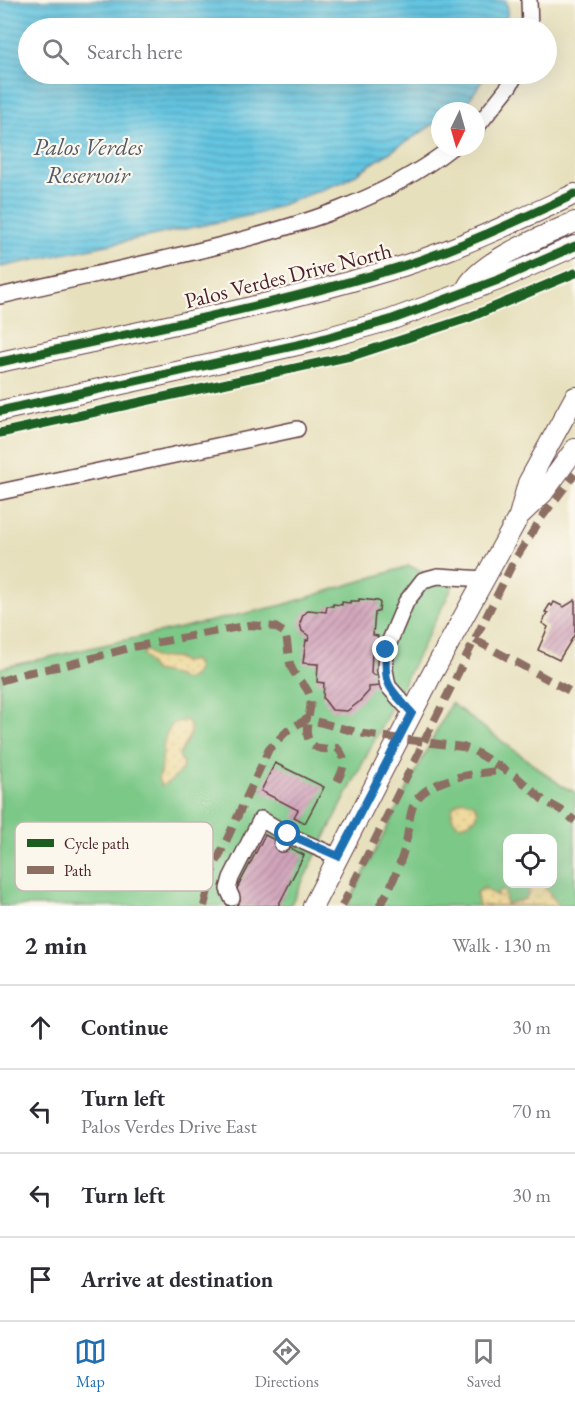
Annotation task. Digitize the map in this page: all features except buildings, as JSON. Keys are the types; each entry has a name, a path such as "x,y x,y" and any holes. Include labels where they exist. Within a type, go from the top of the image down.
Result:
{"main road":[{"name":"Palos Verdes Drive North","path":"0,362 313,292 415,261 486,234 575,194"},
{"path":"465,293 469,282 484,269 525,244 575,222"},
{"path":"0,411 311,342 390,320 465,293 575,246"},
{"path":"553,256 575,254"},
{"path":"313,906 412,713 519,516 528,483 575,397"},
{"path":"519,516 543,493 575,449"}],"lane":[{"path":"529,0 530,18"},
{"path":"485,117 511,84"},
{"path":"0,296 164,260 296,226 354,204 399,182 438,156"},
{"path":"0,492 297,429"},
{"path":"412,713 388,686 385,670 386,650 406,602 423,580 438,576 484,579"},
{"path":"232,898 228,889 231,878 261,819 285,839 338,856"}],"green space":[{"path":"409,566 454,584 290,906 0,906 0,668 283,605"},
{"path":"451,703 562,786 575,792 575,906 347,906"}],"sand":[{"path":"147,651 156,658 174,657 184,662 194,660 198,667 192,677 181,680 178,676 154,671 143,655 143,652"},
{"path":"186,720 191,728 179,756 183,763 182,769 171,781 161,786 158,779 166,737 174,723"},
{"path":"463,800 475,805 478,810 476,817 470,822 459,825 453,819 452,811 454,805"},
{"path":"484,888 497,896 502,890 505,892 506,904 525,899 529,893 528,889 546,888 559,906 479,906 476,893"}],"water":[{"name":"Palos Verdes Reservoir","path":"0,0 506,0 508,10 506,18 18,18 18,84 480,84 466,102 431,102 431,126 345,181 257,214 0,267"}],"marked path":[{"path":"342,906 514,561 542,517 575,474"},
{"path":"0,681 133,647 249,625 275,627 285,633 292,669 309,693 311,703 307,725 308,738 320,749 337,748 343,757 343,768 334,788"},
{"path":"475,640 575,694"},
{"path":"213,871 269,749 288,730 307,719 364,734 463,747 474,751 517,777 543,800 575,821"},
{"path":"379,906 400,862 410,816 416,800 432,787 452,779 504,770"},
{"path":"204,906 208,891"}],"cycle path":[{"path":"0,362 203,318 353,281 447,250 575,194"},
{"path":"0,411 311,342 390,320 498,280 575,246"},
{"path":"0,433 355,355 468,318 575,273"}],"route":[{"path":"288,834 338,856 412,713 388,686 385,670 386,650"}]}
